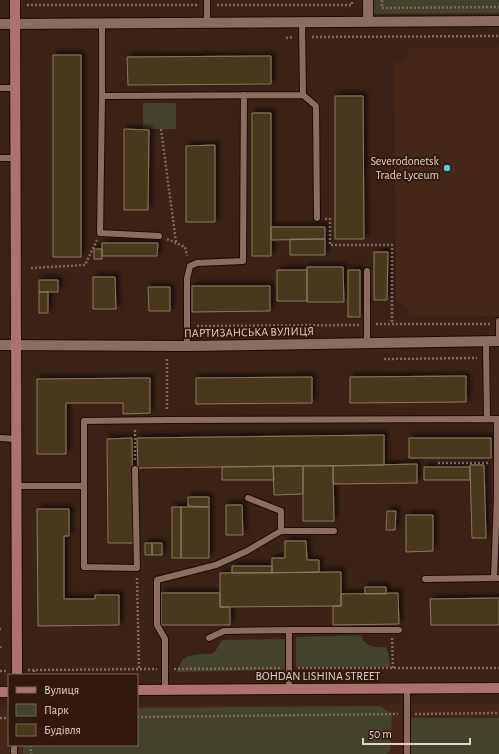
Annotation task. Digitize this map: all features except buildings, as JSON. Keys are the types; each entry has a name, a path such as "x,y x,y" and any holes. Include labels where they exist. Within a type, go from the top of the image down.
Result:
{"street":[{"path":"15,0 18,674"},
{"path":"368,0 368,22"},
{"path":"0,24 499,21"},
{"name":"ПАРТИЗАНСЬКА ВУЛИЦЯ","path":"0,345 187,346 499,341"},
{"name":"BOHDAN LISHINA STREET","path":"138,690 499,688"}],"lane":[{"path":"207,2 207,23"},
{"path":"302,22 303,95"},
{"path":"102,23 100,232 159,236"},
{"path":"0,88 15,88"},
{"path":"187,346 187,279 190,266 198,263 243,261 244,95"},
{"path":"102,96 303,95 316,106 317,218"},
{"path":"0,158 16,158"},
{"path":"367,271 367,343"},
{"path":"499,322 499,341"},
{"path":"486,341 487,419"},
{"path":"135,469 137,568 84,567 84,421 498,419 497,578 425,579"},
{"path":"0,438 16,439"},
{"path":"17,486 84,486"},
{"path":"248,498 280,511 281,531"},
{"path":"165,690 165,639 157,625 157,580 216,566 247,551 281,531 334,531"},
{"path":"289,630 289,689"},
{"path":"209,638 224,631 399,630"},
{"path":"406,688 407,754"}],"path":[{"path":"28,5 207,2 352,5 352,0"},
{"path":"382,0 382,8 499,7"},
{"path":"286,38 499,36"},
{"path":"161,129 176,242"},
{"path":"317,218 330,218 330,245 392,245 392,324"},
{"path":"31,268 85,265 100,232"},
{"path":"159,236 185,247 190,266"},
{"path":"197,326 499,322"},
{"path":"384,359 486,358"},
{"path":"167,359 167,420"},
{"path":"135,420 135,469"},
{"path":"438,463 497,463"},
{"path":"137,568 139,669"},
{"path":"392,630 393,668"},
{"path":"34,674 34,670 499,668"},
{"path":"138,717 499,713"}],"shaded area":[{"name":"Severodonetsk Trade Lyceum","path":"499,47 499,316 410,317 407,308 396,302 394,63 405,59 409,48"},
{"path":"499,704 499,754 0,754 0,707 8,707 8,746 138,746 138,706"}],"green space":[{"path":"373,0 499,0 499,13 373,14"},
{"path":"143,103 176,103 176,129 143,129"},
{"path":"361,635 365,642 371,646 386,647 390,667 296,668 296,637"},
{"path":"285,639 286,670 177,672 181,663 186,657 213,653 223,640"},
{"path":"379,706 392,714 390,752 386,754 23,754 23,746 138,746 138,708"},
{"path":"411,718 499,718 499,754 411,754"}],"place":[{"name":"Severodonetsk Trade Lyceum","path":"447,168"}]}
